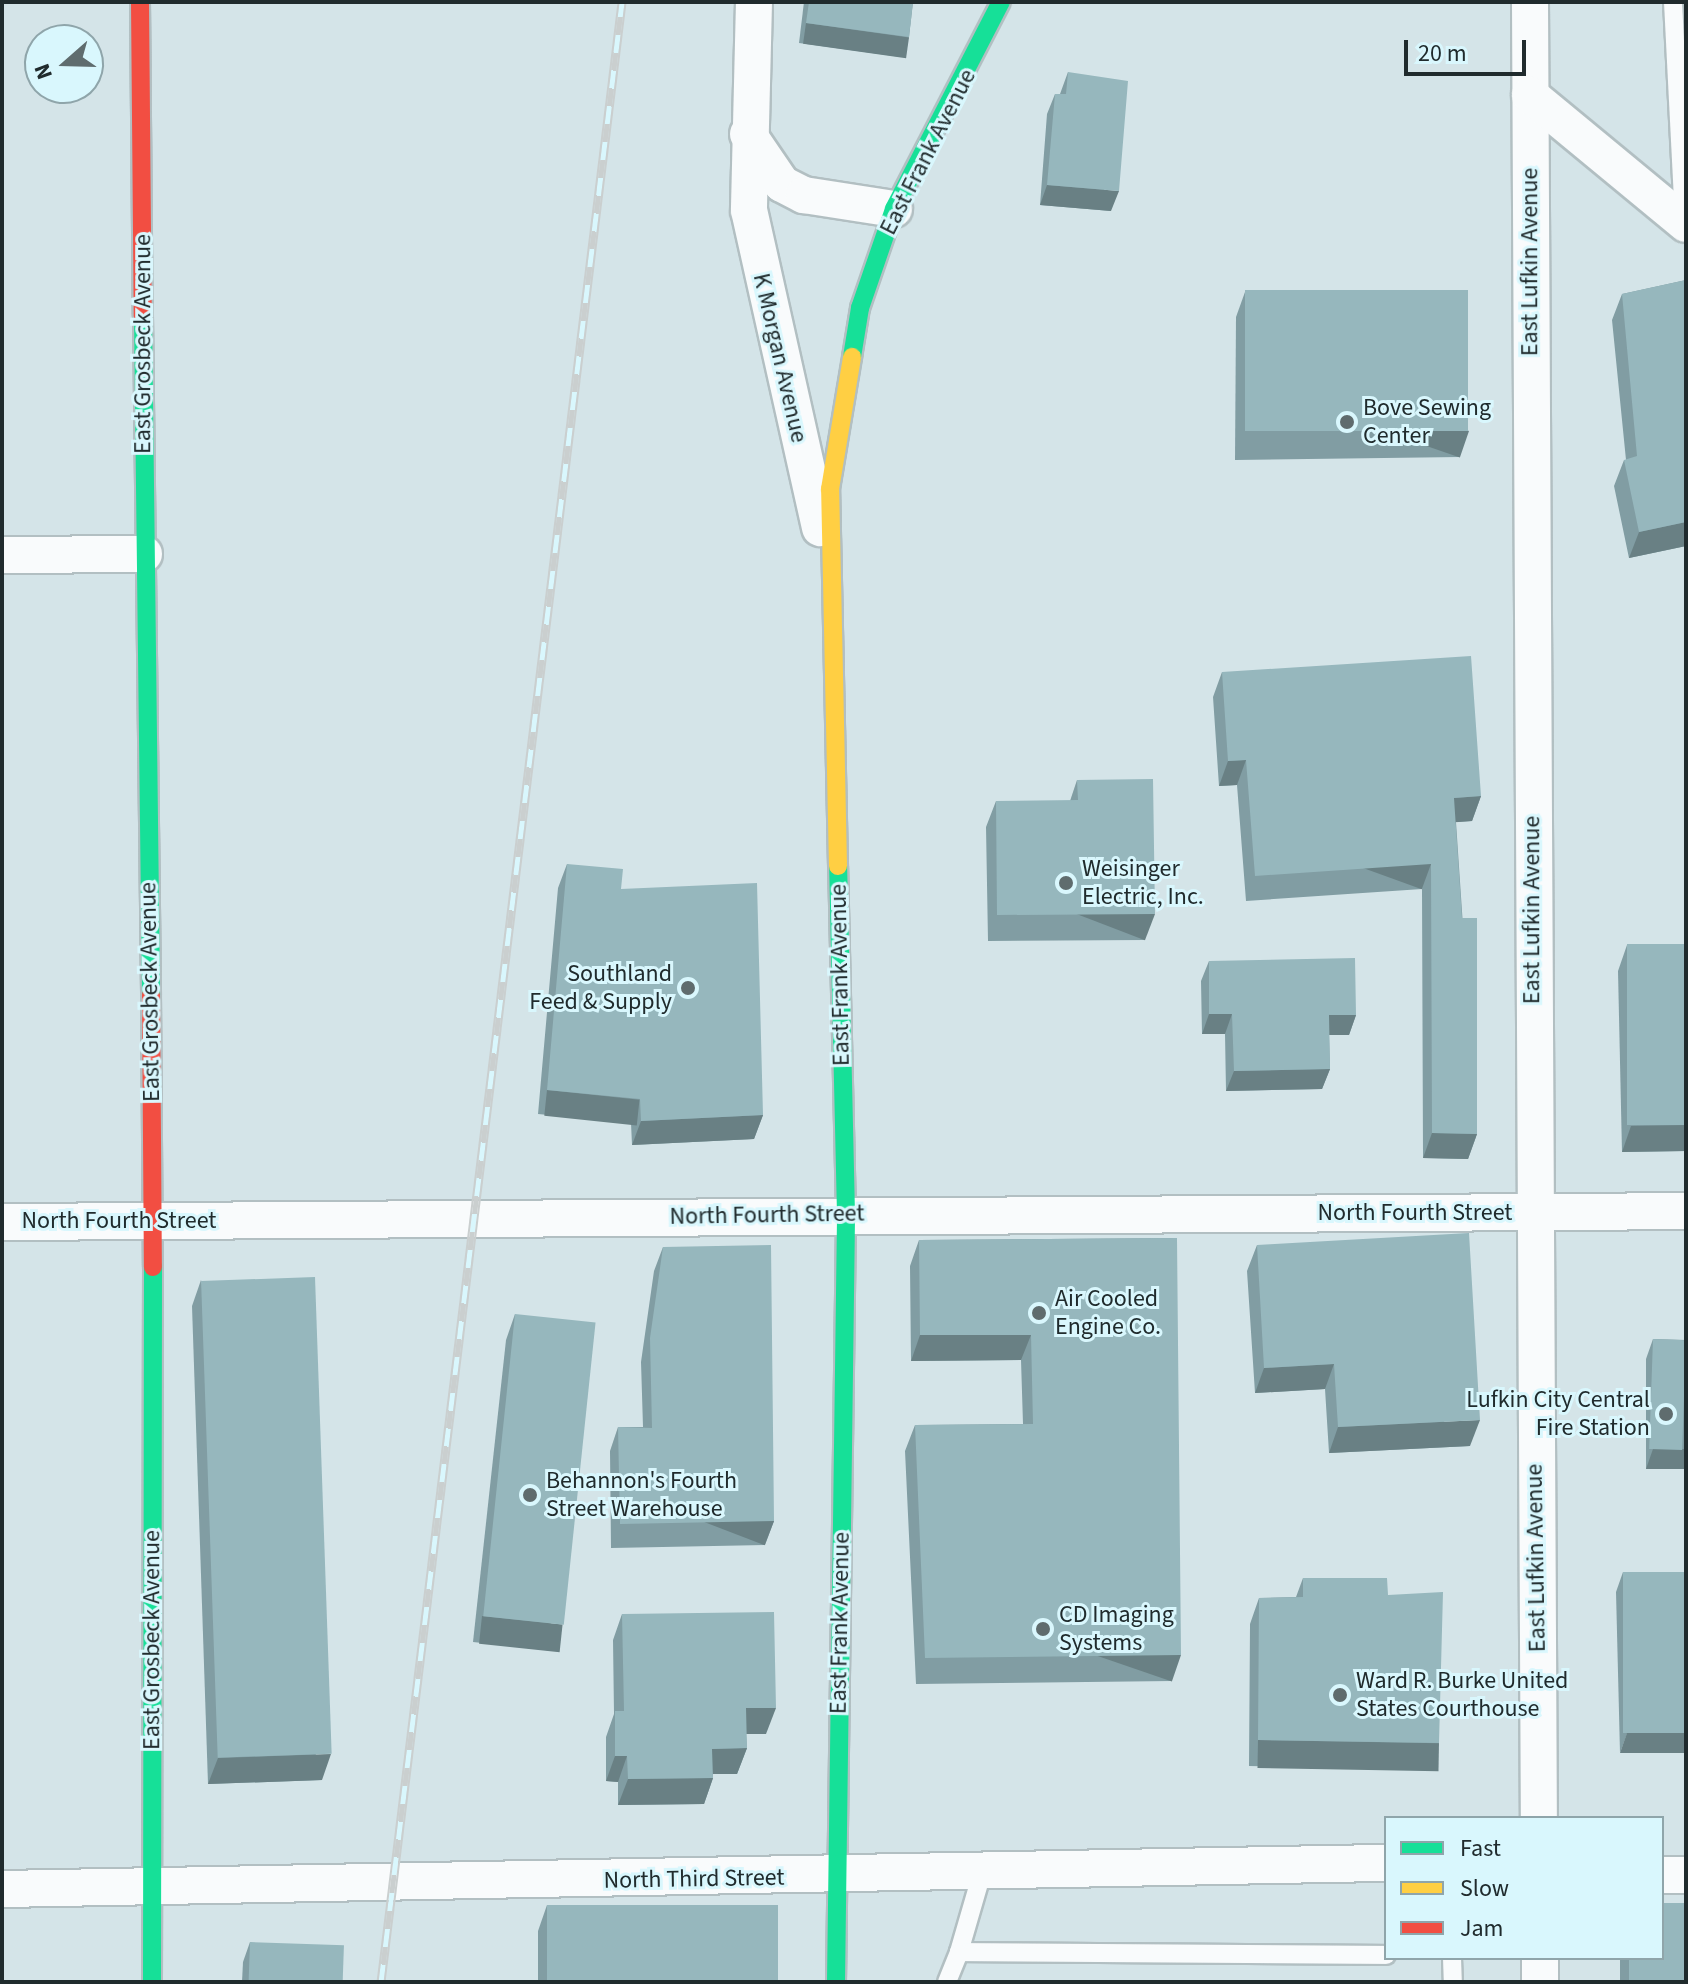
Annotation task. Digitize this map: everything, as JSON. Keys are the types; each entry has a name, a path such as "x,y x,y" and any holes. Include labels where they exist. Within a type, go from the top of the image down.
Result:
{"main road":[{"name":"East Grosbeck Avenue","path":"140,2 153,1222 152,1982"},
{"name":"East Frank Avenue","path":"836,1982 846,1214 830,489 840,402 860,308 894,209 1001,2"}],"street":[{"name":"K Morgan Avenue","path":"754,2 748,134 749,210 763,292 832,580"},
{"name":"East Lufkin Avenue","path":"1530,2 1533,1213 1539,1816"},
{"path":"1530,95 1685,223"},
{"path":"748,134 782,184 804,195 894,209"},
{"path":"2,555 144,554"},
{"name":"North Fourth Street","path":"2,1222 846,1214 1686,1211"},
{"name":"North Third Street","path":"2,1889 152,1890 836,1876 984,1866 1384,1863"},
{"path":"1664,1875 1686,1875"},
{"path":"1540,1960 1540,1982"}],"lane":[{"path":"1673,2 1685,223"},
{"path":"947,1982 984,1866"},
{"path":"959,1952 1384,1955"},
{"path":"1452,1960 1453,1982"}],"building":[{"path":"809,2 913,2 909,37 806,23"},
{"path":"1068,72 1128,81 1119,191 1047,185 1055,94 1066,94"},
{"path":"1686,280 1686,522 1639,532 1624,460 1637,456 1622,294"},
{"path":"1245,290 1468,290 1468,431 1245,431"},
{"path":"1471,656 1481,796 1454,798 1462,918 1477,918 1477,1134 1432,1133 1431,864 1255,876 1246,760 1228,761 1222,672"},
{"name":"Weisinger Electric, Inc.","path":"1153,779 1155,914 997,915 996,801 1078,800 1077,780"},
{"path":"567,864 623,869 621,889 757,883 763,1115 641,1121 640,1099 547,1090"},
{"path":"1627,944 1686,944 1686,1125 1627,1125"},
{"path":"1355,958 1356,1015 1329,1015 1330,1069 1234,1071 1232,1014 1209,1014 1209,961"},
{"path":"1469,1233 1480,1420 1338,1427 1334,1364 1264,1368 1257,1245"},
{"path":"1177,1238 1181,1655 925,1658 915,1425 1033,1424 1031,1335 920,1335 919,1240"},
{"path":"771,1245 774,1521 620,1524 618,1427 652,1428 650,1338 663,1247"},
{"path":"315,1277 332,1754 218,1758 201,1281"},
{"name":"Behannon's Fourth Street Warehouse","path":"515,1314 596,1322 564,1625 483,1616"},
{"path":"1653,1339 1686,1340 1682,1450 1649,1449"},
{"path":"1623,1572 1686,1572 1686,1733 1623,1733"},
{"name":"Ward R. Burke United States Courthouse","path":"1303,1578 1387,1578 1388,1595 1443,1592 1439,1743 1258,1740 1259,1598 1303,1597"},
{"path":"774,1612 776,1708 746,1708 747,1748 712,1749 713,1778 628,1779 627,1756 615,1756 615,1711 624,1711 622,1614"},
{"path":"1664,1903 1686,1903 1686,1982 1629,1982 1629,1960 1664,1960"},
{"path":"547,1905 778,1905 778,1982 547,1982"},
{"path":"250,1942 344,1945 343,1982 249,1982"}],"railway":[{"path":"381,1982 622,2"}],"traffic: fast":[{"path":"852,357 860,308 894,209 1001,2"},
{"path":"143,316 151,995"},
{"path":"836,1982 846,1214 838,866"},
{"path":"152,1982 153,1267"}],"traffic: slow":[{"path":"838,866 830,489 852,357"}],"traffic: jam":[{"path":"140,2 143,316"},
{"path":"151,995 153,1267"}],"place":[{"name":"Bove Sewing Center","path":"1347,422"},
{"name":"Weisinger Electric, Inc.","path":"1066,883"},
{"name":"Southland Feed & Supply","path":"688,988"},
{"name":"Air Cooled Engine Co.","path":"1039,1313"},
{"name":"Lufkin City Central Fire Station","path":"1666,1414"},
{"name":"Behannon's Fourth Street Warehouse","path":"530,1495"},
{"name":"CD Imaging Systems","path":"1043,1629"},
{"name":"Ward R. Burke United States Courthouse","path":"1340,1695"}]}
